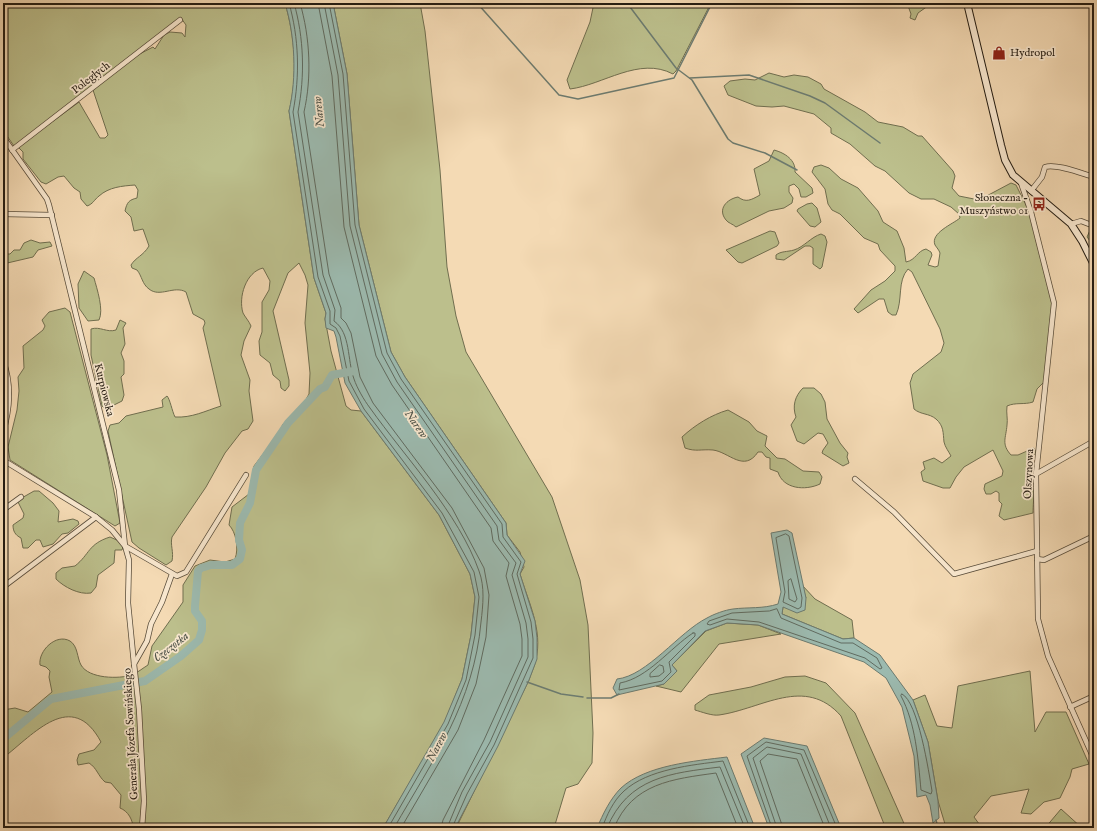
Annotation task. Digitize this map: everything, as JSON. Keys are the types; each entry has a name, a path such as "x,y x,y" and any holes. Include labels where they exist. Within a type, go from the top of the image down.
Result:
{"street":[{"path":"967,3 1005,160 1013,175 1021,183 1071,224 1082,241 1094,265"},
{"name":"Poległych","path":"12,150 180,20"},
{"name":"Kurpiowska","path":"3,137 47,199 52,215 120,498 126,546 130,560 128,604 134,664"},
{"path":"1031,191 1042,177 1045,167 1048,166 1060,167 1094,177"},
{"name":"Olszynowa","path":"1021,183 1031,212 1054,303 1036,474 1038,619 1041,636 1048,656 1070,707 1092,747 1094,758"},
{"path":"3,214 52,215"},
{"path":"1071,224 1081,221 1094,226"},
{"path":"3,360 9,384 3,433"},
{"path":"1036,474 1094,441"},
{"path":"3,460 96,517 112,530 126,546 177,576 186,572 246,475"},
{"path":"855,479 894,512 954,574 1037,551"},
{"path":"3,510 21,497"},
{"path":"3,587 96,517"},
{"path":"1037,559 1044,560 1094,536"},
{"name":"Generała Józefa Sowińskiego","path":"142,828 144,801 137,682 134,664 147,641 151,624 162,602 172,574"},
{"path":"1070,707 1094,696"}],"green space":[{"path":"3,3 285,3 291,29 294,57 294,84 289,111 314,278 326,313 325,319 331,351 346,406 351,410 361,411 439,515 470,574 475,597 471,635 462,679 444,724 383,828 133,828 130,816 120,808 121,795 111,783 105,782 94,767 89,763 78,765 77,760 79,754 94,750 101,742 90,726 78,718 65,717 53,721 40,728 3,758 3,710 15,708 28,712 52,692 49,677 50,671 46,667 40,665 42,654 49,645 59,639 65,639 73,643 81,665 85,670 91,673 105,677 132,675 148,665 152,646 183,602 183,585 195,566 210,560 225,562 235,559 237,550 236,540 229,525 232,507 249,494 254,466 279,433 283,424 304,403 309,394 310,373 305,323 308,285 299,263 288,273 273,311 289,380 289,386 285,391 281,388 280,381 273,375 270,363 260,355 259,341 262,332 262,302 269,290 270,281 263,268 257,270 252,274 245,286 242,300 243,313 251,326 244,341 241,355 250,380 249,391 253,421 248,429 242,431 225,453 206,487 172,537 172,561 166,565 132,542 108,431 110,425 119,423 126,416 163,407 162,400 167,396 175,417 193,415 221,406 203,328 205,323 204,320 193,314 186,292 181,290 162,292 153,291 145,285 137,270 132,268 131,265 133,262 149,246 143,229 134,231 131,217 125,211 129,202 137,198 138,190 135,185 111,189 103,193 87,206 81,199 80,192 74,188 64,176 58,177 46,184 41,182 23,159 23,152 18,147 79,102 100,138 105,138 108,135 93,90 134,57 153,47 155,49 164,35 170,32 182,33 185,37 186,25 181,18 14,146 3,130"},
{"path":"333,3 420,3 425,31 440,170 447,267 456,316 466,352 552,497 580,580 588,625 593,733 592,763 578,784 566,788 554,828 456,828 529,680 538,648 538,637 534,616 520,574 524,567 520,552 507,535 506,523 405,377 391,352 359,225 347,74"},
{"path":"594,3 711,3 676,71 673,74 660,69 647,68 621,73 570,89 567,80 590,22"},
{"path":"907,3 932,3 918,13 915,20 910,18 911,14"},
{"path":"932,3 943,3 938,6"},
{"path":"769,73 784,77 794,75 808,77 821,84 824,89 865,112 878,122 903,127 918,136 922,136 953,171 955,176 952,188 959,196 979,200 1011,183 1016,185 1030,213 1052,307 1044,382 1037,389 1033,402 1007,406 1006,448 1011,455 1018,455 1034,448 1036,452 1030,460 1034,478 1033,513 1004,520 999,516 1002,504 999,501 999,493 996,491 991,494 986,494 984,489 985,484 1002,476 1003,471 993,450 964,467 950,488 943,488 923,481 921,472 925,469 923,462 934,458 942,463 951,456 946,448 943,430 939,422 933,417 914,409 910,383 913,374 941,352 944,343 940,329 912,272 908,269 902,279 896,315 892,315 888,312 884,299 879,299 858,313 854,309 871,290 885,281 895,271 895,266 880,250 878,244 864,238 840,214 832,210 828,204 825,189 812,172 814,167 821,165 829,168 841,179 858,188 878,211 883,222 897,231 904,248 906,262 926,249 931,252 932,255 928,265 935,267 938,266 940,253 934,241 943,229 960,218 959,214 951,207 934,199 921,199 909,193 885,171 875,166 850,144 831,133 831,128 814,114 784,106 756,106 728,95 724,86 730,81 745,79 755,80"},
{"path":"774,150 786,155 792,161 795,172 812,188 813,193 806,197 801,197 799,189 794,184 789,186 789,192 793,198 792,203 784,208 769,211 736,227 727,221 723,216 724,205 734,198 738,197 744,200 749,200 760,195 754,169 769,161"},
{"path":"812,203 817,208 821,222 815,227 810,226 797,211 807,204"},
{"path":"1091,228 1094,229 1094,246 1087,237"},
{"path":"770,231 775,232 779,243 777,246 742,263 738,262 726,250"},
{"path":"821,234 825,236 827,242 822,267 820,269 813,264 813,248 810,246 805,246 784,260 776,259 776,255 782,252 798,249 814,237"},
{"path":"31,240 40,243 50,242 52,246 38,250 33,257 3,264 3,254 10,254 14,250 20,250 24,243"},
{"path":"84,271 94,278 101,311 99,320 88,321 79,308 78,284"},
{"path":"65,308 70,312 107,455 120,523 115,526 10,460 8,447 17,410 19,391 18,377 24,368 23,346 43,330 45,326 42,320 49,312"},
{"path":"120,320 126,323 123,328 125,344 121,353 124,361 124,374 121,377 124,395 122,401 106,409 102,406 91,355 91,329 97,328 113,331 116,330"},
{"path":"803,388 814,388 821,394 825,402 827,419 840,443 848,453 847,457 849,463 843,466 822,453 828,443 823,434 818,433 804,444 797,441 791,425 796,417 794,409 795,401"},
{"path":"728,410 749,422 757,431 767,436 765,446 777,458 785,459 803,471 819,472 822,477 820,484 801,488 790,485 781,478 778,472 770,469 770,458 766,457 762,452 758,452 753,458 747,461 742,461 713,450 696,450 685,448 682,437 692,428 715,415"},
{"path":"34,491 39,491 53,503 59,511 58,522 73,519 78,521 79,524 68,533 62,534 53,544 43,547 40,540 36,540 28,548 23,548 21,538 15,533 13,525 23,518 24,514 18,502 20,499"},
{"path":"110,537 119,541 123,547 122,550 115,550 114,563 98,575 96,587 91,593 82,593 72,590 56,579 56,573 62,568 75,566 93,546"},
{"path":"802,585 815,599 852,620 854,638 843,639 782,614 783,607 806,598"},
{"path":"727,623 758,625 781,634 719,644 681,692 656,686 664,684 677,671 672,665 706,631"},
{"path":"1030,671 1035,732 1046,712 1066,712 1089,764 1072,769 1070,777 1060,798 1044,802 1031,814 1021,813 1029,789 991,796 974,817 982,828 958,828 945,824 938,801 928,742 913,700 925,695 937,726 952,728 958,686"},
{"path":"805,676 826,683 855,713 906,828 889,828 884,824 841,716 827,704 813,698 798,696 783,698 735,712 719,715 695,710 695,705 709,695 751,687 785,677"},
{"path":"1061,809 1082,828 1045,828"}],"water":[{"name":"Narew","path":"285,3 333,3 347,74 359,225 391,352 405,377 506,523 507,535 525,561 520,574 535,621 537,659 529,680 498,746 455,828 383,828 444,722 462,679 471,635 475,597 470,574 439,515 361,411 345,383 334,331 326,328 326,313 314,278 289,111 292,98 294,57 291,29"},
{"path":"787,530 792,533 806,598 805,610 797,613 783,607 782,614 843,639 854,638 880,655 913,700 928,742 938,801 939,818 933,823 930,805 926,795 917,797 914,756 902,707 886,678 864,662 758,625 727,623 705,631 672,665 677,671 664,684 617,695 613,688 617,679 628,676 640,670 685,633 710,617 720,612 739,608 767,607 778,604 781,592 771,533"},
{"path":"764,738 807,746 841,828 769,828 741,754"},
{"path":"727,757 755,828 597,828 613,797 631,780 671,765"}],"waterway":[{"path":"477,3 559,95 578,99 674,78 712,3"},
{"path":"627,3 676,68 692,80 728,139 733,143 765,153 797,170"},
{"path":"690,78 749,75 810,96 825,103 880,143"},
{"name":"Czeczotka","path":"3,739 51,699 145,681 181,656 199,640 202,630 202,621 195,611 198,571 201,568 211,565 232,565 240,559 242,550 239,540 240,523 250,503 256,470 288,423 320,389 325,387 332,375 354,371"},
{"path":"527,682 561,694 583,697"},
{"path":"587,698 611,698 619,694"},
{"path":"936,820 938,828"}],"place":[{"name":"Hydropol","path":"999,53"},
{"name":"Słoneczna - Muszyństwo 01","path":"1039,204"}]}
